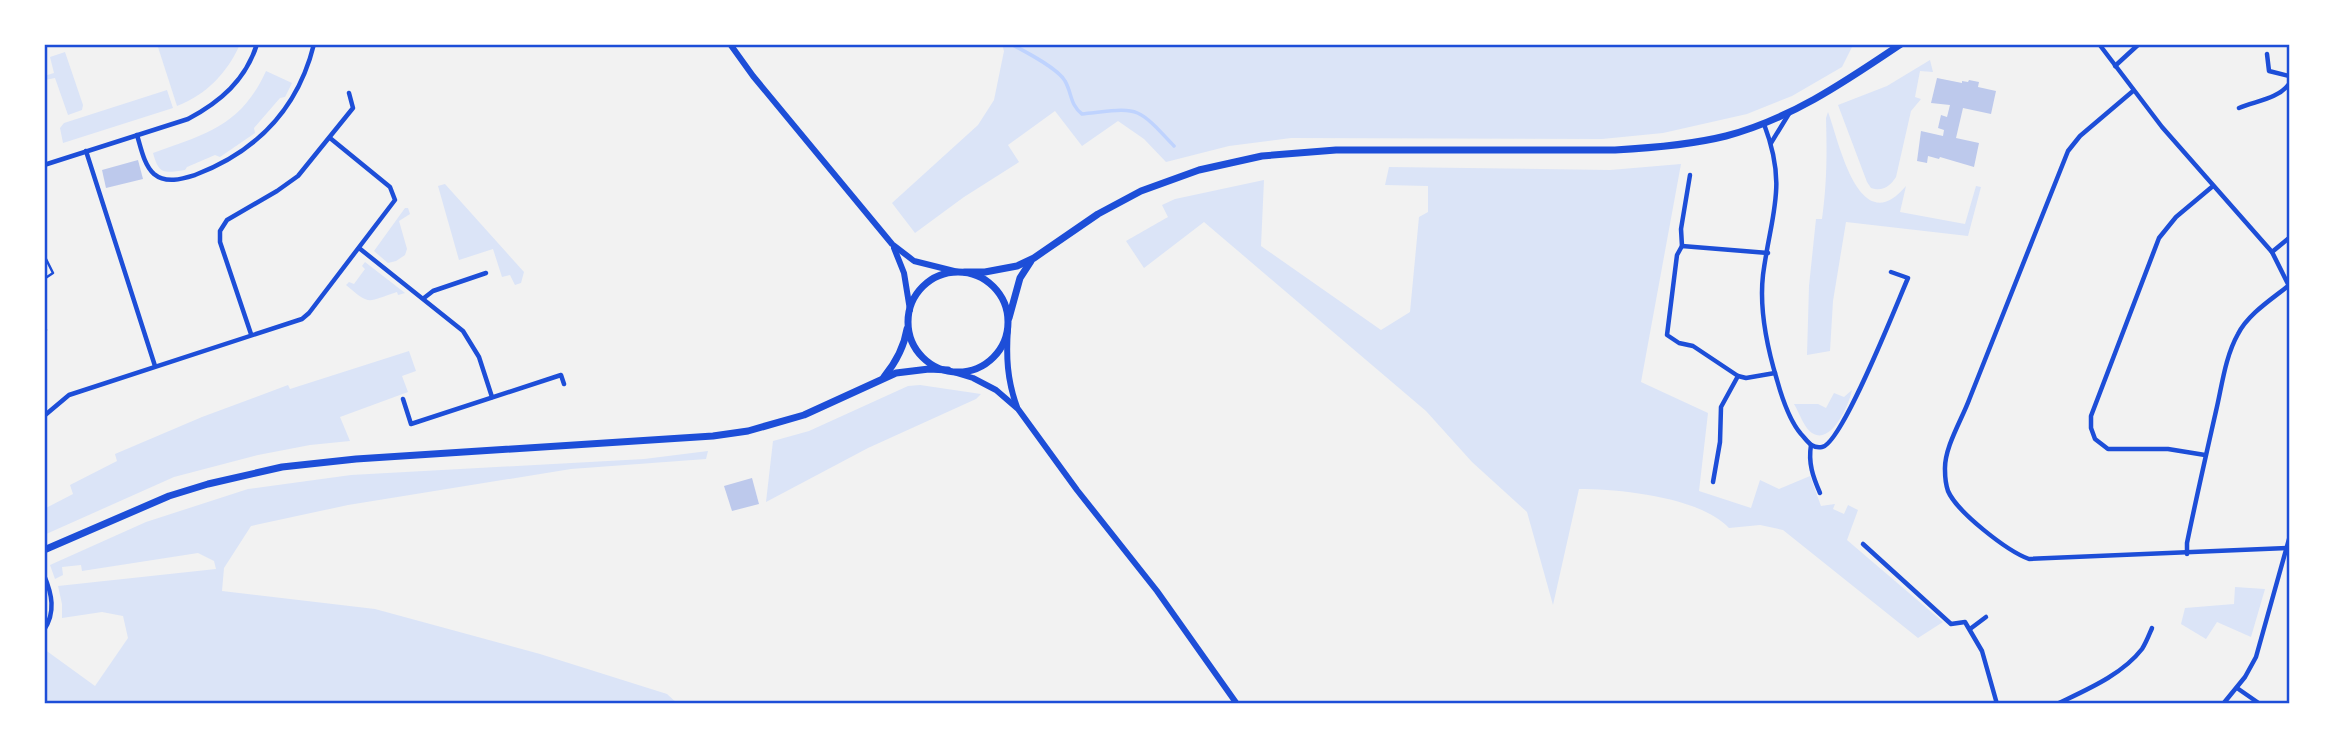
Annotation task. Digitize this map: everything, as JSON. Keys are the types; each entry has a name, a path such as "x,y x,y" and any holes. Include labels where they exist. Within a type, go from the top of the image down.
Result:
{"main road":[{"path":"884,378 904,346 910,310 919,290 927,283 936,277 961,272 985,272 1017,266 1034,258 1090,219 1141,191 1188,173 1241,160 1336,150 1567,152 1657,148 1714,139 1791,111 1828,92 1901,44"},
{"path":"44,550 169,496 260,471 356,459 713,436 748,431 804,415 896,373 929,369 961,371 983,365 1000,349 1020,278 1034,258"},
{"path":"961,272 985,279 993,286 1005,304 1008,327"},
{"path":"908,323 910,334 920,354 928,361 949,370"}],"street":[{"path":"44,165 188,119 225,95 239,80 257,44"},
{"path":"137,135 148,168 157,177 168,181 186,178 234,157 272,128 301,85 314,44"},
{"path":"730,44 753,76 892,244 914,261 961,272"},
{"path":"2099,44 2133,91 2272,252 2289,286 2263,306 2238,332 2228,358 2205,455 2187,554"},
{"path":"2115,66 2140,44"},
{"path":"2267,54 2269,71 2289,76"},
{"path":"2239,108 2274,95 2289,84"},
{"path":"2133,91 2080,135 2068,151 1968,404 1957,425 1944,467 1948,491 2002,546 2029,559 2287,548"},
{"path":"251,334 220,242 220,231 228,220 298,176 354,108 349,93"},
{"path":"1771,143 1791,111"},
{"path":"1764,123 1777,170 1778,188 1763,276 1762,309 1774,373 1796,428 1811,445 1821,447 1830,444 1854,403 1908,278 1891,272"},
{"path":"44,416 69,396 302,318 309,313 395,200 390,187 330,138"},
{"path":"86,151 155,366"},
{"path":"1690,175 1681,229 1682,246 1677,254 1667,335 1679,343 1693,346 1738,376 1746,378 1774,373"},
{"path":"2205,455 2168,449 2108,449 2095,439 2091,416 2159,238 2176,217 2213,186"},
{"path":"2272,252 2289,238"},
{"path":"892,244 904,273 910,310"},
{"path":"1682,246 1768,253"},
{"path":"359,248 463,331 472,343 492,397"},
{"path":"424,298 433,290 486,273"},
{"path":"1008,327 1006,360 1009,386 1018,409"},
{"path":"949,370 996,390 1018,409 1165,602 1237,704"},
{"path":"403,399 411,424 561,375 564,384"},
{"path":"1713,482 1720,442 1721,407 1738,376"},
{"path":"1811,445 1811,472 1819,493"},
{"path":"2223,704 2237,688 2256,657 2289,539"},
{"path":"1863,544 1951,624 1965,622 1982,651 1997,704"},
{"path":"44,575 52,601 50,621 44,629"},
{"path":"1969,629 1986,617"},
{"path":"2057,704 2097,685 2120,668 2142,649 2152,628"},
{"path":"2237,688 2260,704"}],"lane":[{"path":"44,255 53,273 44,279"},
{"path":"44,324 46,330"}],"shaded area":[{"path":"157,44 240,44 229,64 207,89 177,106"},
{"path":"1002,44 1857,44 1852,47 1842,67 1792,96 1747,114 1663,133 1602,139 1291,138 1229,146 1166,162 1144,139 1118,121 1082,146 1055,111 1008,145 1019,162 964,197 915,233 892,203 978,125 994,100 1004,51"},
{"path":"65,52 83,105 82,110 68,115 55,78 45,80 44,76 54,73 50,57"},
{"path":"1930,60 1933,72 1920,71 1915,97 1921,99 1911,111 1896,177 1886,187 1871,188 1838,105 1887,86"},
{"path":"266,71 292,83 285,97 280,98 254,128 255,133 220,157 215,155 185,170 167,172 160,169 153,153 190,140 233,116 256,90"},
{"path":"167,90 173,108 63,143 60,128 64,123"},
{"path":"1828,112 1854,181 1864,195 1876,202 1890,200 1906,186 1900,212 1965,224 1976,186 1981,187 1968,236 1846,222 1833,301 1830,351 1807,355 1809,286 1816,219 1822,219 1824,206"},
{"path":"1681,164 1641,382 1708,413 1699,491 1751,508 1760,480 1779,489 1810,476 1821,506 1835,504 1833,509 1844,514 1848,505 1858,510 1847,540 1943,622 1918,638 1783,530 1760,525 1729,528 1716,517 1680,502 1616,491 1579,489 1553,605 1527,512 1472,462 1426,411 1204,222 1144,268 1126,241 1168,217 1162,205 1175,199 1264,180 1261,246 1381,330 1410,312 1419,217 1428,212 1428,186 1385,185 1389,167 1610,170"},
{"path":"445,184 524,272 521,283 515,285 510,275 502,277 493,249 459,260 438,186"},
{"path":"405,208 408,208 410,214 399,221 407,249 405,255 388,263 374,251"},
{"path":"365,262 405,293 398,295 397,292 369,300 354,292 346,285 349,282 354,284 365,269 362,266"},
{"path":"409,351 416,371 402,376 408,392 340,417 350,441 258,455 174,477 44,535 44,509 73,494 70,485 117,461 115,454 202,417 288,385 290,389"},
{"path":"920,385 981,394 976,399 868,448 766,502 773,441 809,431 908,386"},
{"path":"1852,390 1839,421 1826,433 1819,435 1812,433 1807,427 1794,404 1818,404 1826,408 1834,393 1844,397"},
{"path":"708,451 706,459 571,469 348,505 251,526 224,568 222,591 375,609 540,654 667,694 678,704 44,704 44,649 95,686 128,638 123,616 102,612 62,618 58,586 216,569 214,561 198,553 82,571 81,565 62,567 63,575 55,579 50,565 146,522 248,489 351,475 644,459"},
{"path":"2235,587 2265,589 2251,637 2217,622 2206,639 2181,624 2185,608 2234,604"}],"building":[{"path":"1937,78 1962,83 1969,80 1979,82 1978,87 1996,91 1991,114 1963,108 1956,138 1979,143 1974,167 1940,157 1928,156 1927,163 1917,161 1921,131 1943,136 1944,130 1938,128 1941,115 1947,117 1950,105 1931,103"},
{"path":"138,160 143,179 106,188 102,170"},
{"path":"752,478 759,504 732,511 724,486"}],"waterway":[{"path":"1011,44 1040,60 1061,76 1075,107 1082,114 1126,110 1135,112 1151,122 1174,146"}]}
